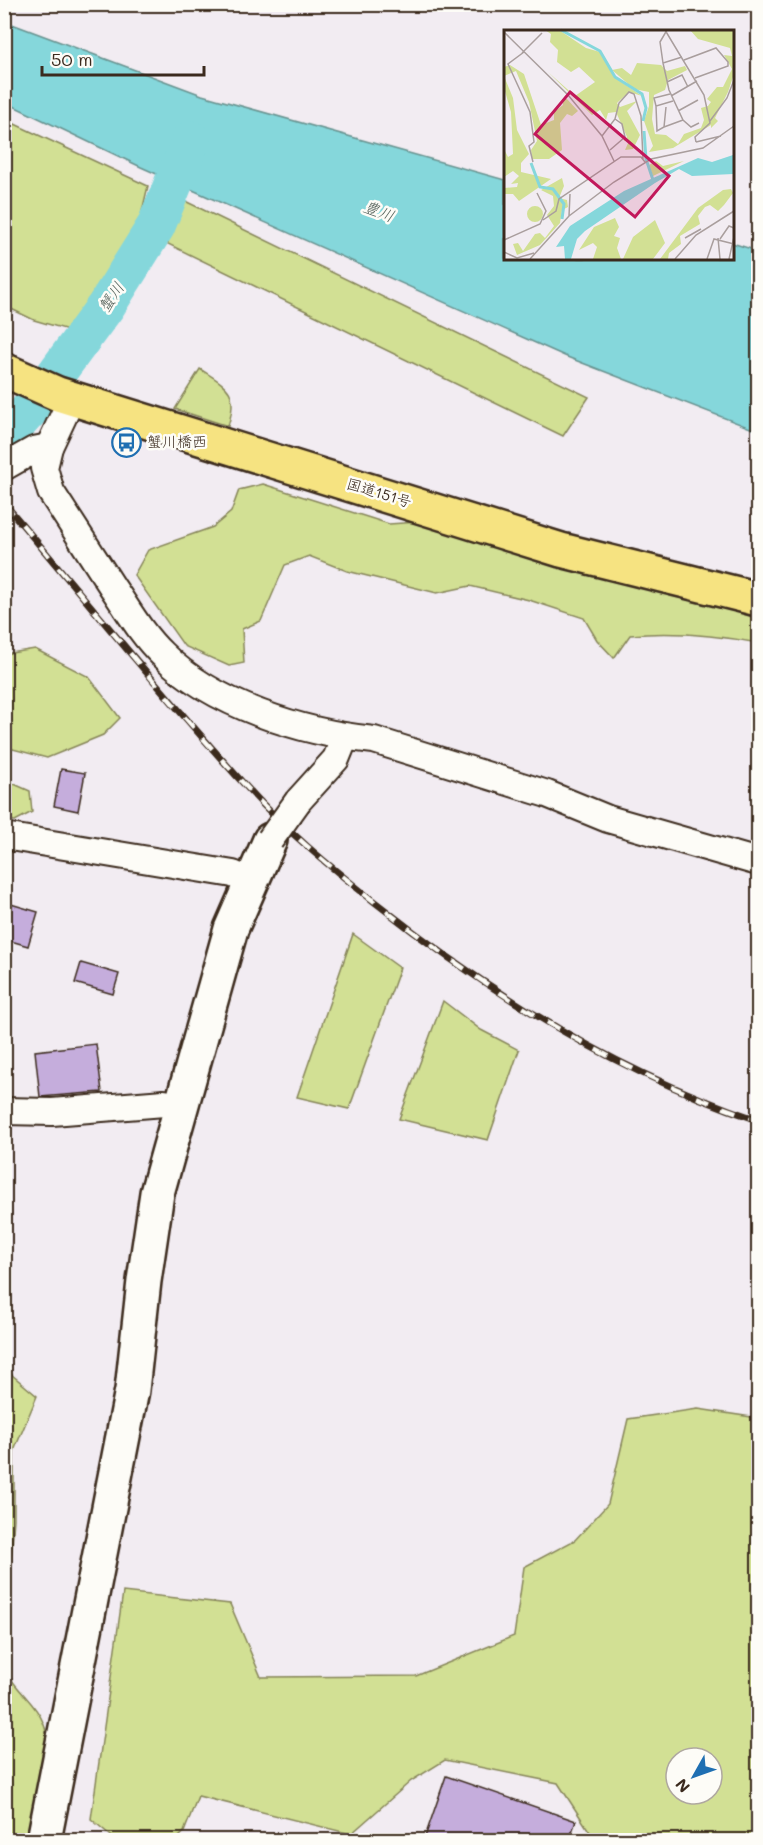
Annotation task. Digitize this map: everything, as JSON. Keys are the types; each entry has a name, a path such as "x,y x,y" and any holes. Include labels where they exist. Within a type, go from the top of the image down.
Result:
{"highway":[{"name":"国道151号","path":"12,374 65,396 561,550 759,599"}],"street":[{"path":"65,396 44,468 51,492 141,629 161,653 189,678 226,700 345,737 374,740 547,794 608,819 759,862"},
{"path":"4,467 34,450 49,447"},
{"path":"44,1840 132,1390 144,1281 157,1193 180,1106 231,929 250,882 270,840 298,801 336,759 345,737"},
{"path":"4,836 233,874 250,882"},
{"path":"4,1111 52,1112 164,1103 180,1106"}],"green space":[{"path":"4,119 148,186 139,224 68,330 34,320 5,306"},
{"path":"185,201 589,397 563,436 166,243"},
{"path":"200,369 229,391 232,405 228,426 175,409"},
{"path":"263,484 389,524 418,522 696,598 758,619 758,643 662,633 630,635 614,658 597,640 584,618 529,600 470,586 437,593 347,571 309,556 285,565 261,621 242,629 244,663 229,666 184,646 134,575 148,550 213,527 231,512 239,490"},
{"path":"35,649 89,677 120,718 103,735 47,758 5,747 5,654"},
{"path":"5,780 30,791 32,812 15,821 5,820"},
{"path":"353,934 400,968 349,1109 297,1097"},
{"path":"443,1001 481,1030 519,1050 488,1140 399,1119"},
{"path":"5,1369 37,1396 14,1451 14,1519 8,1599 5,1605"},
{"path":"698,1409 758,1418 758,1840 595,1840 558,1783 445,1760 411,1781 351,1834 198,1796 184,1832 176,1840 116,1840 91,1819 123,1592 230,1604 261,1677 416,1676 514,1636 524,1567 575,1540 608,1504 628,1419"},
{"path":"4,1665 12,1681 35,1707 47,1735 46,1781 33,1840 5,1840"}],"water":[{"name":"豊川","path":"4,21 202,95 504,180 504,260 733,260 733,243 758,251 758,431 567,357 141,167 5,102"}],"building":[{"path":"61,769 85,773 78,811 54,806"},
{"path":"4,902 38,912 28,946 4,939"},
{"path":"81,963 119,974 113,994 75,983"},
{"path":"96,1044 102,1092 40,1097 35,1051"},
{"path":"446,1776 576,1821 569,1840 424,1840"}],"waterway":[{"name":"蟹川","path":"4,438 31,408 106,306 156,226 191,140"}],"railway":[{"path":"4,503 152,680 258,800 341,875 465,969 558,1028 656,1079 758,1120"}],"place":[{"name":"蟹川橋西","path":"126,442"}]}
